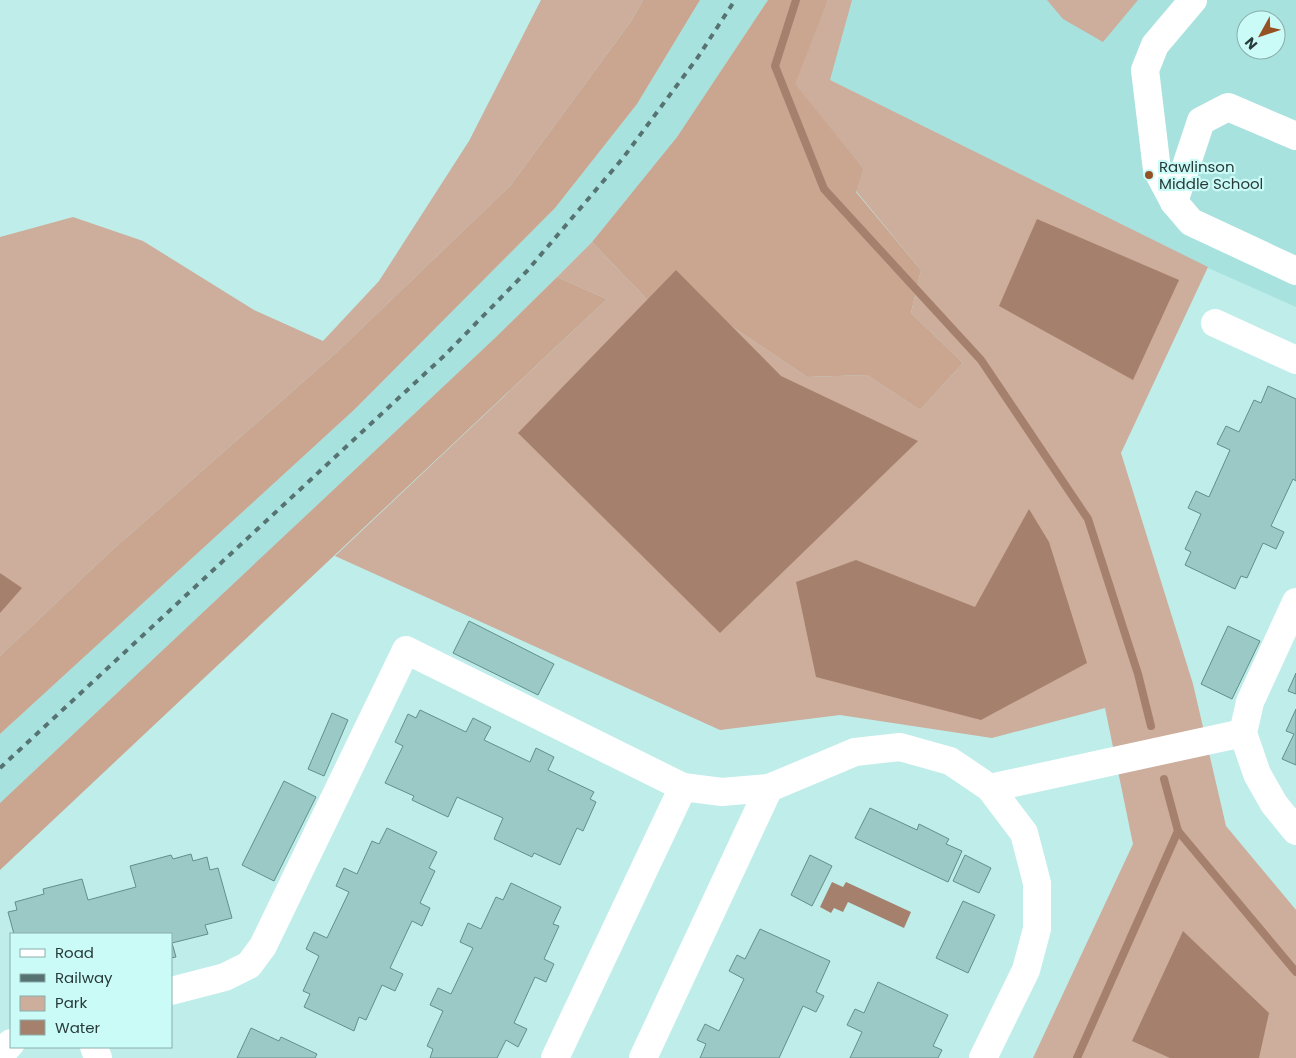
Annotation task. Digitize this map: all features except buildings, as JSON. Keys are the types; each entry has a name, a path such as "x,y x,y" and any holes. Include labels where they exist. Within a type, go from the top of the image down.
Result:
{"lane":[{"path":"1192,0 1155,45 1145,70 1157,170 1174,202 1191,222 1296,271"},
{"path":"1174,202 1201,121 1228,107 1296,136"},
{"path":"1215,323 1296,360"},
{"path":"1296,602 1250,702 1243,733 1258,774 1274,804 1296,831"},
{"path":"172,991 224,977 249,965 263,946 406,650 683,787 722,792 768,788 855,752 900,747 950,761 990,788 1024,833 1037,883 1038,928 1026,970 983,1058"},
{"path":"990,788 1243,733"},
{"path":"555,1058 683,787"},
{"path":"642,1058 768,788"},
{"path":"0,1055 10,1044"}],"shaded area":[{"path":"643,0 700,0 637,104 555,208 355,409 0,734 0,656 110,552 337,352 510,186 632,20"},
{"path":"700,0 768,0 677,137 592,242 496,337 0,803 0,734 355,409 555,208 637,104"},
{"path":"768,0 828,0 795,84 864,169 856,192 921,270 911,313 963,363 920,410 867,375 807,377 688,297 659,312 592,242 677,137"},
{"name":"Rawlinson Middle School","path":"828,0 1296,0 1296,307 794,84"},
{"path":"557,277 607,299 0,870 0,803 496,337"}],"green space":[{"path":"541,0 643,0 632,20 510,186 337,352 110,552 0,656 0,237 73,217 143,241 254,310 323,341 379,281 469,141"},
{"path":"828,0 852,0 830,80 1208,267 1121,453 1193,684 1226,826 1296,910 1296,1058 1033,1058 1133,844 1105,708 992,738 840,715 720,730 335,556 607,299 557,277 592,242 659,312 688,297 807,377 867,375 920,410 963,363 911,313 921,270 856,191 864,169 794,84"},
{"path":"1047,0 1138,0 1103,42 1063,19"}],"water":[{"path":"1037,219 1179,280 1133,380 999,306"},
{"path":"676,270 781,376 918,441 720,633 518,433"},
{"path":"1029,509 1049,542 1087,663 981,720 816,677 796,582 856,560 975,607"},
{"path":"0,573 22,588 0,613"},
{"path":"832,882 843,887 846,882 911,912 904,928 848,902 843,912 834,908 831,913 820,907"},
{"path":"1183,931 1269,1013 1259,1058 1170,1058 1132,1041"}],"waterway":[{"path":"796,0 775,66 824,189 981,360 1088,519 1138,674 1151,726"},
{"path":"1164,779 1178,831 1296,972"},
{"path":"1077,1058 1178,831"}],"railway":[{"path":"0,768 445,355 527,271 623,158 698,57 735,0"}],"place":[{"name":"Rawlinson Middle School","path":"1149,175"}]}
